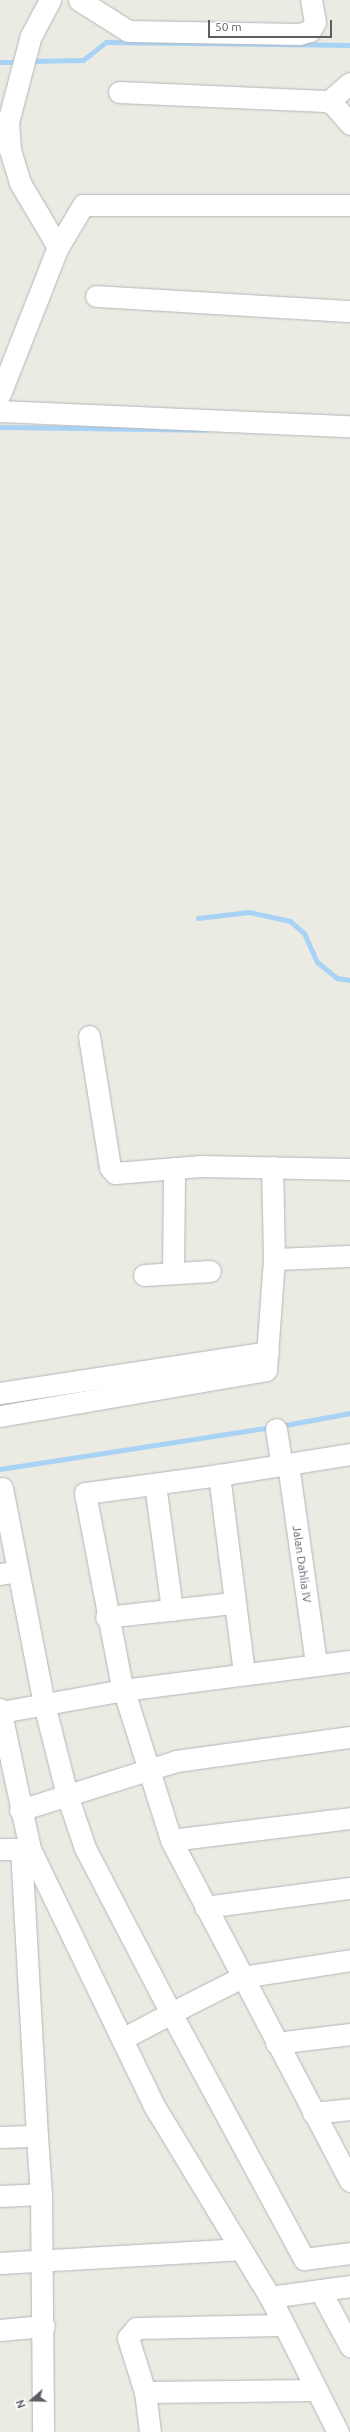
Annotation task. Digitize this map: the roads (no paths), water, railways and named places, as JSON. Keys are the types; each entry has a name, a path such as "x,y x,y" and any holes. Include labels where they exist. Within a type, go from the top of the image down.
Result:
{"street":[{"path":"50,0 31,35 8,122 10,150 20,183 58,247"},
{"path":"79,0 128,31 299,34 310,31 315,22 311,0"},
{"path":"328,102 350,83"},
{"path":"119,92 328,102 350,124"},
{"path":"0,394 58,247 77,209 90,203 350,205"},
{"path":"96,296 350,311"},
{"path":"0,411 350,426"},
{"path":"89,1036 110,1167 119,1174 174,1168 272,1167 350,1169"},
{"path":"0,1416 265,1371 268,1352 274,1258 272,1167"},
{"path":"173,1272 174,1168"},
{"path":"274,1258 350,1256"},
{"path":"144,1275 173,1272 210,1271"},
{"path":"0,1393 268,1352"},
{"name":"Jalan Dahlia IV","path":"276,1429 285,1465 316,1664"},
{"path":"349,2179 276,2043 171,1840 146,1769 123,1690 106,1617 83,1485 155,1484 350,1454"},
{"path":"219,1475 233,1603 244,1673"},
{"path":"155,1484 172,1610"},
{"path":"2,1488 9,1573 67,1795 85,1848 167,2016 304,2259 350,2253"},
{"path":"106,1617 233,1603"},
{"path":"43,2432 44,2326 41,2194 37,2136 25,1850 20,1810 0,1710 123,1690 244,1673 350,1661"},
{"path":"20,1810 146,1769 208,1756 350,1737"},
{"path":"171,1840 350,1818"},
{"path":"0,1849 25,1850"},
{"path":"25,1850 127,2037 153,2104 241,2249 275,2296 281,2325 314,2390 338,2432"},
{"path":"205,1907 350,1888"},
{"path":"127,2037 242,1977 350,1960"},
{"path":"276,2043 350,2034"},
{"path":"313,2113 350,2108"},
{"path":"0,2137 37,2136"},
{"path":"0,2196 41,2194"},
{"path":"0,2262 43,2262 241,2249"},
{"path":"275,2296 350,2286"},
{"path":"315,2291 350,2346"},
{"path":"150,2432 145,2392 128,2338 136,2328 281,2325"},
{"path":"0,2330 44,2326"},
{"path":"145,2392 314,2390"}],"waterway":[{"path":"29,61 83,60 106,42 350,45"},
{"path":"0,62 19,62"},
{"path":"0,427 205,430"},
{"path":"198,918 249,912 290,921 304,933 317,962 337,978 350,980"},
{"path":"280,1426 350,1413"},
{"path":"0,1469 272,1427"}]}
